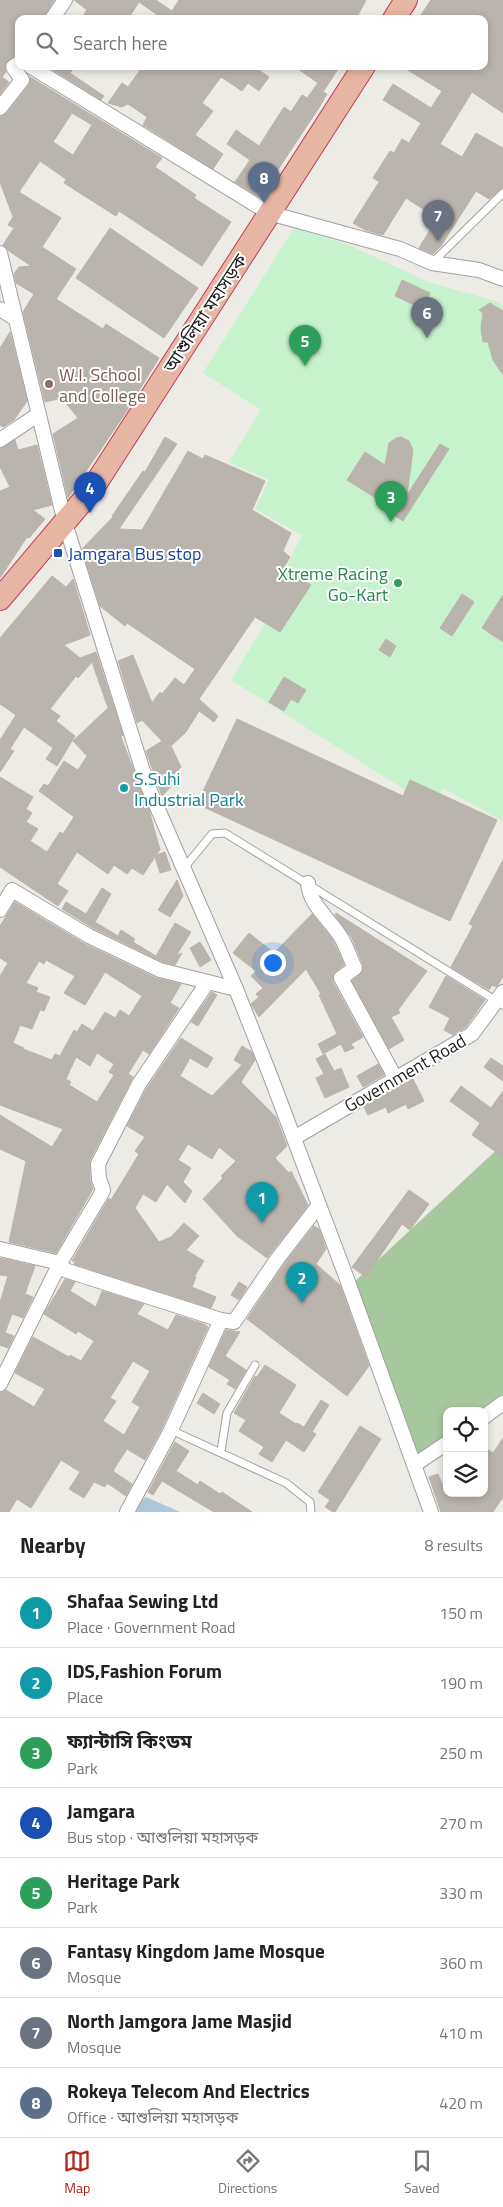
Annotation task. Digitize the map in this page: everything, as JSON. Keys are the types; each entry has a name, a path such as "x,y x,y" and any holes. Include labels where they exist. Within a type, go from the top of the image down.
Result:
{"highway":[{"path":"397,15 406,0"},
{"name":"আশুলিয়া মহাসড়ক","path":"0,599 91,491 361,70"}],"street":[{"path":"55,15 65,0"},
{"path":"0,108 22,80 12,67 15,65"},
{"path":"37,70 269,213 400,249 432,263 479,270 503,279"},
{"path":"0,253 65,523 147,784 236,989 319,1205 431,1512"},
{"path":"0,309 16,319"},
{"path":"3,434 39,414"},
{"path":"308,883 308,888 319,908 341,938 355,968 341,978 396,1079"},
{"path":"0,910 12,890 89,936 160,970 236,989"},
{"path":"0,1384 60,1263 103,1190 99,1179 98,1164 140,1084 207,983"},
{"name":"Government Road","path":"294,1138 472,1034 501,1000"},
{"path":"0,1249 60,1263 65,1270 221,1320 234,1322 278,1258 319,1205"},
{"path":"127,1512 171,1430 221,1320"},
{"path":"488,1414 503,1403"},
{"path":"414,1465 443,1446"}],"lane":[{"path":"432,263 503,193"},
{"path":"184,868 212,834 225,833 501,1000"},
{"path":"221,1452 226,1413 256,1365"},
{"path":"171,1430 286,1482 310,1502 310,1512"}],"green space":[{"path":"294,228 351,246 431,283 496,301 503,306 503,821 443,788 434,808 231,680 263,627 299,575 287,566 302,535 255,509 269,480 229,462 261,410 203,373"},
{"path":"503,1144 503,1403 488,1409 488,1407 443,1407 443,1446 414,1465 350,1286"}],"water":[{"path":"146,1497 180,1512 130,1512"}],"building":[{"path":"0,0 54,0 45,15 15,15 15,57 5,64 6,72 2,77 9,82 0,94"},
{"path":"74,0 156,0 172,11 179,0 366,0 358,15 157,15 139,2 131,15 84,15 87,10"},
{"path":"431,0 503,0 503,113 472,92 440,144 462,157 476,133 503,148 503,187 489,199 476,191 441,246 433,254 419,248 437,218 406,198 383,235 365,230 353,223 379,182 373,178 390,151 394,153 402,139 409,143 421,123 383,100 393,84 431,108 442,91 408,70 488,70 488,15 421,15"},
{"path":"53,70 72,70 70,73 104,96 101,100"},
{"path":"140,70 259,70 269,77 259,91 248,83 242,91 221,77 202,103 213,111 195,135 223,154 213,169 143,125 147,117 128,104 122,107 108,103 122,83 128,87"},
{"path":"300,70 337,70 323,92 327,94 320,106 260,197 235,182 250,160 227,144 236,130 259,146 284,107 291,112 302,95 307,98 318,83"},
{"path":"30,77 162,158 155,167 196,195 194,198 231,222 202,266 119,211 116,216 64,183 66,179 40,161 19,192 61,218 42,247 76,269 56,299 103,329 106,324 159,358 124,415 68,498 53,434 78,418 62,398 45,402 23,312 34,294 16,283 14,274 19,267 31,266 3,245 14,228 8,225 13,217 0,182 0,117 7,113 29,85","holes":["72,113 92,125 73,155 53,142"]},
{"path":"110,228 198,288 164,338 76,278"},
{"path":"402,280 430,293 423,309 395,296"},
{"path":"490,303 503,311 503,375 493,360 488,342 483,342 481,328 483,313 479,310"},
{"path":"10,332 27,401 14,420 3,427 0,425 0,348"},
{"path":"165,437 177,444 119,529 142,530 188,451 203,459 205,455 265,481 252,510 291,533 283,551 290,557 283,569 311,585 280,632 255,617 199,699 218,716 214,722 199,711 186,732 171,746 181,767 174,774 177,780 162,796 146,751 162,741 142,720 137,723 118,661 133,655 152,703 160,692 162,694 175,678 184,685 195,669 127,623 125,626 100,606 82,549 113,517 143,471 145,472"},
{"path":"401,437 409,441 413,450 407,495 440,444 449,449 403,521 376,504 379,500 347,480 365,452 385,465 389,443"},
{"path":"15,440 18,450 37,445 52,505 33,510 45,519 29,538 27,537 0,578 0,491 10,487 0,467 0,449"},
{"path":"52,576 66,587 73,579 90,635 64,645 80,658 96,652 123,735 121,737 149,810 160,850 156,855 165,852 171,870 160,873 155,857 143,875 132,868 127,874 114,865 108,874 77,852 57,884 68,891 58,906 0,867 0,777 33,797 26,809 32,813 26,822 38,829 30,841 47,852 60,832 63,834 74,817 39,791 44,784 48,786 64,761 78,770 87,756 73,741 108,708 92,662 78,678 76,676 50,709 60,716 56,721 75,736 57,766 46,759 53,748 24,727 10,749 14,751 0,772 0,740 16,715 0,704 0,638"},
{"path":"462,594 474,602 452,636 440,628"},
{"path":"503,595 503,642 482,628"},
{"path":"386,639 396,646 390,657 379,650"},
{"path":"284,677 306,690 298,703 291,699 284,711 269,702"},
{"path":"237,719 403,796 410,780 497,820 450,921 197,804"},
{"path":"503,860 503,976 496,987 492,985 489,990 451,967 473,926 469,924"},
{"path":"177,880 183,896 170,917 158,910"},
{"path":"102,888 111,894 95,922 118,936 121,930 135,939 133,942 156,956 175,923 191,932 176,956 182,953 175,965 163,962 93,928 62,909 66,902 86,914"},
{"path":"15,902 85,944 156,978 181,984 170,1003 179,1008 149,1054 143,1050 128,1074 133,1077 90,1160 90,1180 93,1189 56,1253 9,1242 26,1161 0,1149 0,1115 52,1147 63,1129 0,1105 0,976 8,963 0,958 0,926","holes":["46,960 75,976 64,993 85,1005 105,972 142,996 129,1016 120,1010 115,1018 105,1012 93,1031 82,1024 77,1032 74,1030 60,1056 55,1054 52,1060 23,1049 13,1043 20,1025 32,1029 40,1010 44,1011 50,997 36,992 38,988 26,983 39,961 44,964","97,1053 114,1064 109,1072 114,1075 97,1102 69,1085 71,1082 66,1079 76,1057 90,1066"]},
{"path":"336,913 427,971 398,1010 400,1013 391,1017 404,1040 389,1049 352,981 362,972 363,965 352,938 335,915"},
{"path":"312,914 331,937 344,965 333,974 333,982 363,1037 351,1044 354,1048 345,1052 341,1044 323,1054 318,1044 337,1034 319,995 321,994 306,969 259,1017 251,1004 259,997 256,994 263,988 251,976 256,971 233,953 249,933 274,953"},
{"path":"200,942 211,960 200,967 190,948"},
{"path":"446,976 485,1000 466,1027 453,1035 444,1030 450,1018 429,1007"},
{"path":"212,992 217,995 198,1026 191,1022"},
{"path":"181,1038 213,1058 207,1068 190,1058 180,1076 212,1096 242,1065 234,1060 242,1046 252,1052 255,1060 241,1082 276,1117 287,1146 275,1158 289,1173 291,1171 308,1205 267,1258 237,1236 203,1199 236,1161 219,1147 212,1159 188,1144 178,1160 191,1168 183,1182 192,1191 185,1203 167,1184 156,1202 143,1194 135,1208 159,1242 171,1237 184,1223 199,1236 186,1250 204,1261 194,1277 196,1277 192,1287 216,1297 211,1308 74,1264 75,1261 72,1261 109,1198 111,1200 139,1154 135,1151 145,1137 127,1126 147,1088"},
{"path":"325,1054 334,1071 341,1068 349,1087 325,1098 316,1078 324,1074 316,1059"},
{"path":"491,1058 503,1066 503,1081 484,1067"},
{"path":"378,1064 384,1075 363,1087 357,1076"},
{"path":"413,1079 424,1101 408,1109 406,1104 388,1113 386,1107 368,1115 364,1107"},
{"path":"461,1086 491,1108 503,1091 503,1157 472,1135 480,1123 450,1101"},
{"path":"409,1190 429,1204 410,1230 402,1224 366,1277 352,1267"},
{"path":"314,1226 319,1229 326,1249 316,1264 340,1285 369,1366 347,1396 247,1319 285,1263"},
{"path":"0,1258 35,1266 25,1294 33,1297 23,1318 12,1314 5,1333 14,1336 8,1348 0,1345 0,1302 8,1276 0,1275"},
{"path":"65,1279 75,1282 70,1291 96,1307 102,1291 144,1304 137,1314 168,1330 176,1315 208,1327 163,1426 145,1460 127,1449 114,1469 114,1472 132,1484 126,1496 107,1483 105,1487 94,1482 84,1498 69,1489 80,1472 61,1460 31,1508 17,1499 9,1512 0,1512 0,1393 6,1390 34,1407 45,1389 15,1373 33,1337 69,1357 70,1355 81,1361 94,1341 78,1331 76,1334 44,1314","holes":["133,1361 150,1371 132,1402 140,1407 124,1435 103,1421 116,1401 110,1398"]},
{"path":"239,1282 247,1287 239,1300 231,1295"},
{"path":"226,1330 240,1332 225,1356 246,1370 235,1389 227,1384 230,1380 209,1367"},
{"path":"265,1365 296,1385 279,1413 296,1424 304,1427 321,1400 329,1405 312,1432 316,1434 304,1452 286,1440 272,1462 259,1454 264,1447 239,1431 246,1420 234,1413 255,1376 257,1377"},
{"path":"203,1393 220,1404 214,1414 197,1403"},
{"path":"360,1426 381,1439 335,1512 333,1512 325,1507 330,1500 318,1492"},
{"path":"503,1438 503,1497 493,1512 441,1512 429,1477 438,1474 443,1484 443,1497 488,1497 488,1450 493,1453"},
{"path":"175,1442 189,1451 176,1471 198,1485 200,1481 220,1494 222,1492 252,1512 214,1512 162,1481 153,1495 148,1492"}],"place":[{"name":"Rokeya Telecom And Electrics","path":"264,203"},
{"name":"North Jamgora Jame Masjid","path":"438,241"},
{"name":"Fantasy Kingdom Jame Mosque","path":"427,338"},
{"name":"Heritage Park","path":"305,366"},
{"name":"W.I. School and College","path":"49,384"},
{"name":"Jamgara","path":"90,513"},
{"name":"ফ্যান্টাসি কিংডম","path":"391,522"},
{"name":"Jamgara Bus stop","path":"58,553"},
{"name":"Xtreme Racing Go-Kart","path":"398,583"},
{"name":"S.Suhi Industrial Park","path":"124,788"},
{"name":"Shafaa Sewing Ltd","path":"262,1223"},
{"name":"IDS,Fashion Forum","path":"302,1303"}]}
